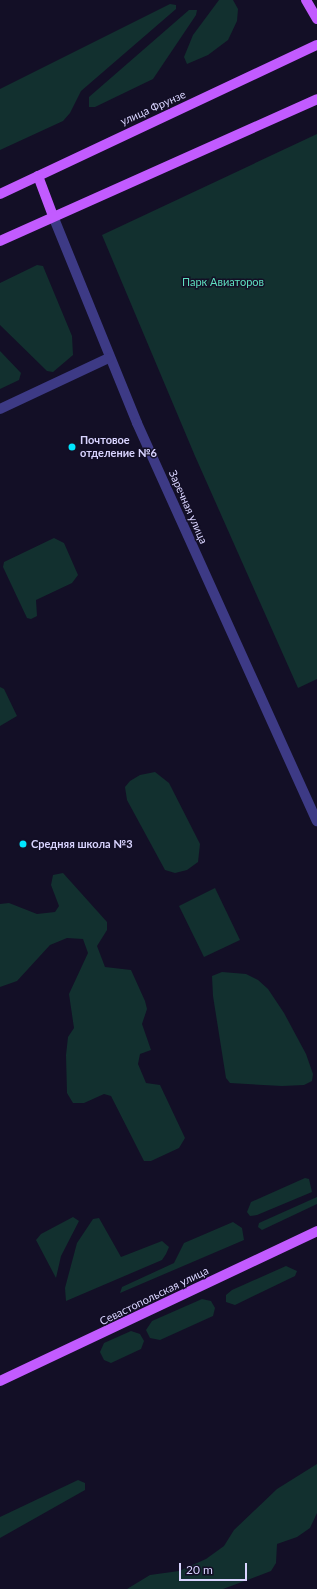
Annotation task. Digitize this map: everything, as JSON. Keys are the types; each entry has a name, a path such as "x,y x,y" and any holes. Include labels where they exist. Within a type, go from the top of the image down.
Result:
{"main road":[{"path":"306,0 317,19"},
{"name":"улица Фрунзе","path":"0,194 317,45"},
{"path":"0,241 317,99"},
{"name":"Заречная улица","path":"38,176 53,216"},
{"name":"Севастопольская улица","path":"0,1381 317,1231"}],"street":[{"name":"Заречная улица","path":"53,216 109,358 317,821"},
{"path":"0,409 109,358"}],"green space":[{"path":"219,0 233,0 238,9 237,21 228,40 208,55 187,64 184,57 193,35"},
{"path":"170,4 176,5 176,9 81,91 70,113 63,121 0,150 0,89"},
{"path":"189,10 197,10 196,15 153,79 95,107 89,107 89,97"},
{"name":"Парк Авиаторов","path":"317,134 317,679 298,688 195,456 102,235"},
{"path":"37,265 43,266 72,336 73,355 53,372 47,371 0,325 0,283"},
{"path":"0,351 21,373 19,380 0,389"},
{"path":"54,538 64,543 78,575 72,583 36,600 37,616 31,619 27,618 3,567 4,562"},
{"path":"0,687 4,689 17,716 0,726"},
{"path":"155,772 169,783 200,844 198,862 187,870 175,873 165,870 127,800 125,787 130,781 140,775"},
{"path":"63,873 107,922 107,930 97,946 105,967 131,970 145,1001 147,1009 142,1024 151,1050 140,1054 138,1064 146,1083 160,1085 185,1138 179,1148 151,1161 144,1161 111,1096 104,1094 84,1103 73,1103 67,1093 66,1055 68,1037 74,1028 69,994 88,953 83,939 67,938 50,945 17,981 0,987 0,904 9,903 37,914 55,912 59,906 51,885 53,875"},
{"path":"215,888 240,940 204,957 179,906"},
{"path":"222,972 246,974 258,980 268,989 284,1013 306,1054 313,1074 312,1081 304,1085 282,1086 230,1083 226,1078 213,996 212,976"},
{"path":"305,1178 309,1179 312,1192 257,1215 250,1216 247,1212 251,1202"},
{"path":"317,1197 317,1204 262,1230 258,1227 259,1223"},
{"path":"73,1217 79,1221 61,1256 56,1278 36,1240 41,1234"},
{"path":"99,1218 121,1257 162,1241 169,1247 162,1260 66,1301 65,1288 77,1243 93,1219"},
{"path":"233,1222 242,1228 244,1240 120,1293 122,1287 174,1263 184,1243"},
{"path":"286,1266 297,1271 295,1276 235,1305 226,1302 226,1295 232,1290"},
{"path":"202,1299 211,1301 215,1308 213,1316 160,1340 150,1338 146,1330 152,1321"},
{"path":"131,1331 140,1334 144,1341 141,1349 111,1363 104,1360 100,1352 104,1343"},
{"path":"317,1464 317,1513 310,1528 297,1537 277,1544 276,1563 271,1571 223,1589 127,1589 150,1575 179,1571 206,1559 224,1546 234,1530 277,1489"},
{"path":"78,1480 85,1483 85,1490 0,1538 0,1517"}],"place":[{"name":"Почтовое отделение №6","path":"72,447"},
{"name":"Средняя школа №3","path":"23,844"}]}
